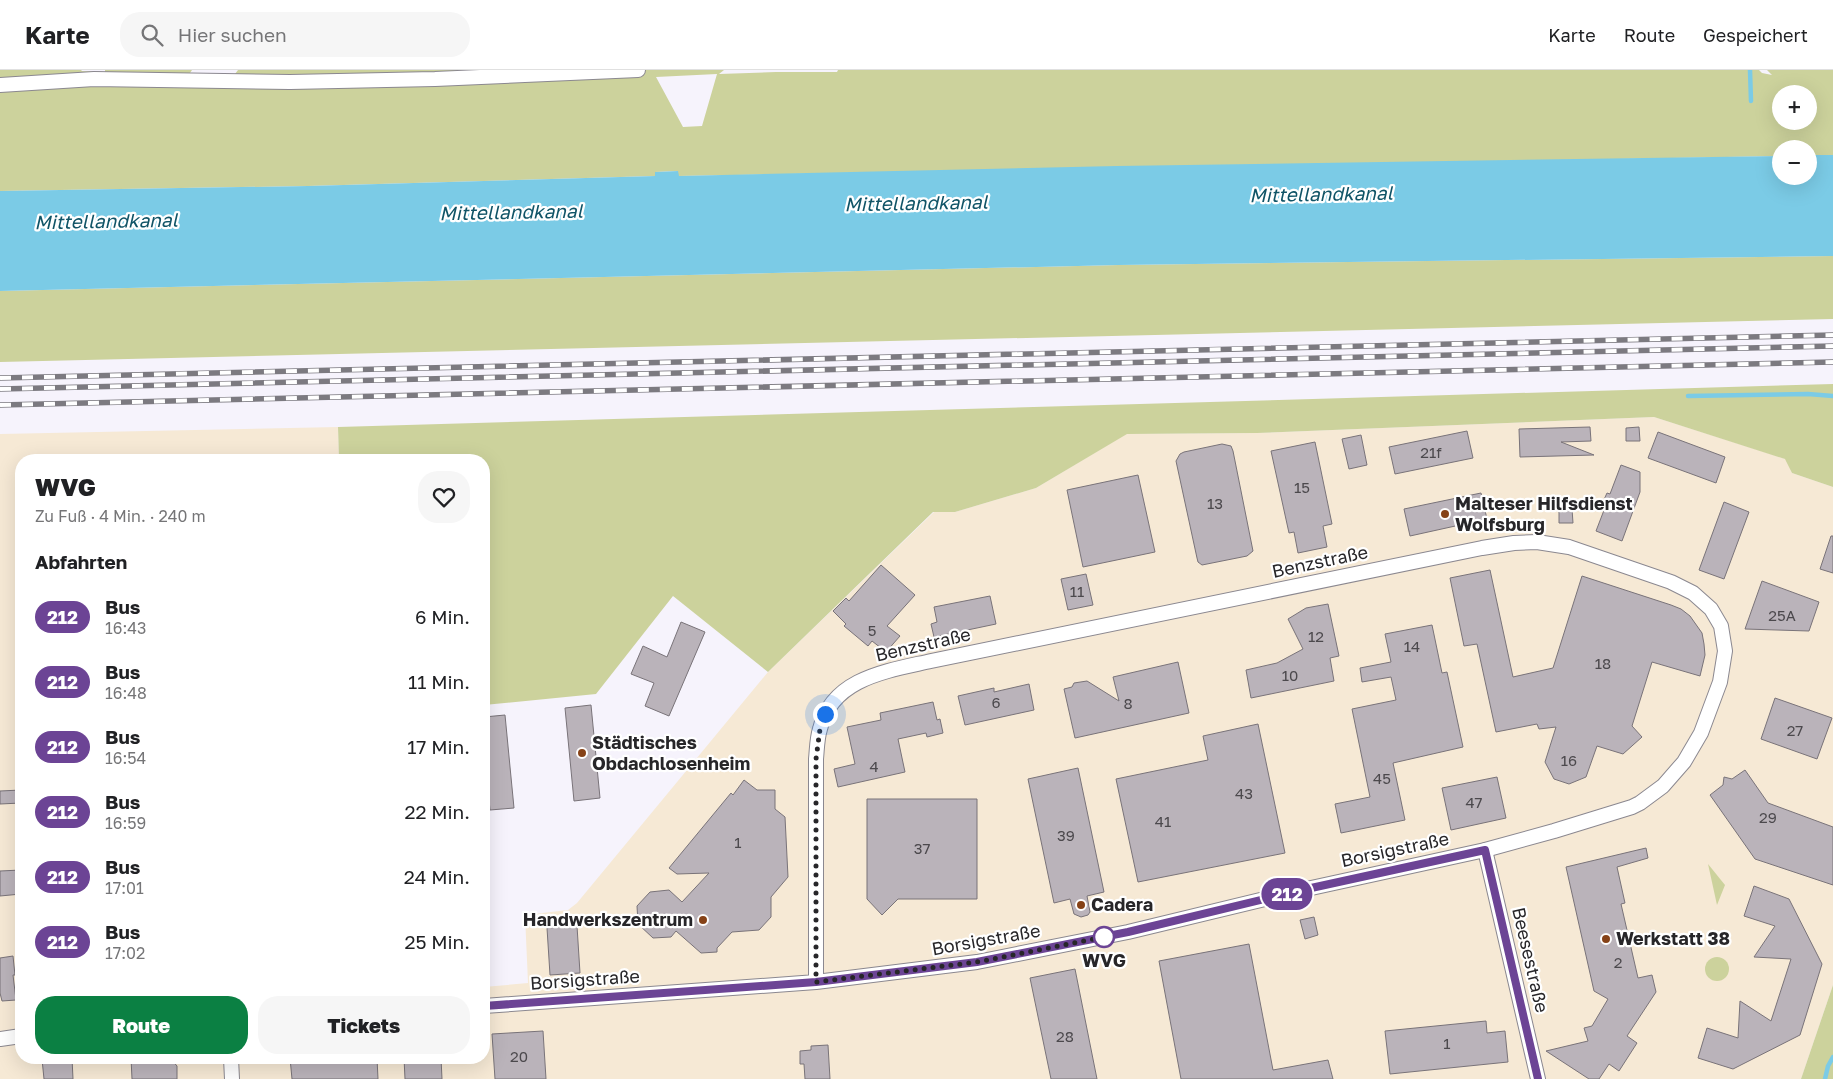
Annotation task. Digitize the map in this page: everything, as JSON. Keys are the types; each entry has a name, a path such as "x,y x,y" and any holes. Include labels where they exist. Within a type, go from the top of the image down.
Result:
{"street":[{"path":"0,86 94,79 290,82 434,79 638,70"},
{"name":"Benzstraße","path":"816,982 816,759 818,735 825,714 831,704 841,692 852,684 866,678 930,662 1514,543 1538,542 1569,547 1671,582 1693,593 1711,609 1721,626 1725,651 1720,682 1701,733 1684,762 1663,786 1632,807 1485,850"},
{"name":"Borsigstraße","path":"490,1006 816,982 977,962 1128,932 1302,890 1485,850"},
{"name":"Beesestraße","path":"1485,850 1538,1079"},
{"path":"0,1039 15,1037"},
{"path":"231,1064 232,1079"}],"shaded area":[{"path":"1654,417 1786,459 1792,473 1833,487 1833,985 1801,1079 0,1079 0,434 338,427 339,454 15,454 15,1064 490,1064 490,986 528,983 525,915 568,910 577,903 768,672 934,512 955,512 1036,488 1126,434 1257,433"}],"green space":[{"path":"0,70 82,70 105,72 105,70 192,70 190,73 235,74 238,70 724,70 719,74 837,72 838,70 1759,70 1762,73 1772,75 1767,70 1833,70 1833,155 1817,155 1817,140 1772,140 1772,156 678,176 678,171 655,172 655,176 308,186 0,191","holes":["717,74 702,126 683,127 656,77"]},
{"path":"1833,256 1833,319 0,362 0,291 1119,265"},
{"path":"1833,384 1833,487 1792,473 1785,459 1654,417 1257,433 1127,434 1036,488 955,512 933,512 768,672 673,596 596,694 490,704 490,454 339,454 338,427"},
{"path":"1708,864 1725,885 1717,905"},
{"path":"1717,957 1726,960 1729,969 1726,978 1717,981 1708,978 1705,969 1708,960"},
{"path":"1833,985 1833,1079 1801,1079"}],"water":[{"name":"Mittellandkanal","path":"1817,155 1833,155 1833,256 1119,265 0,291 0,191 308,186 655,176 655,172 678,171 679,176 1117,166 1772,156 1772,185 1817,185"}],"building":[{"path":"1590,427 1591,441 1561,442 1594,455 1520,457 1519,429"},
{"path":"1639,427 1640,441 1626,441 1626,428"},
{"path":"1467,431 1473,458 1395,474 1389,447"},
{"path":"1658,432 1725,457 1716,483 1648,458"},
{"path":"1361,435 1367,465 1349,469 1342,439"},
{"path":"1315,442 1332,524 1323,526 1327,547 1298,553 1294,532 1289,533 1271,451"},
{"path":"1222,444 1231,446 1233,451 1253,551 1247,556 1202,565 1198,562 1176,461 1180,454 1184,452"},
{"path":"1621,465 1640,472 1640,492 1622,541 1596,531 1606,505 1602,504 1607,493 1610,494"},
{"path":"1138,475 1155,552 1083,567 1067,490"},
{"name":"Malteser Hilfsdienst Wolfsburg","path":"1481,493 1487,519 1410,536 1404,509"},
{"path":"1724,502 1749,512 1724,579 1699,570"},
{"path":"1559,509 1572,509 1573,523 1559,523"},
{"path":"1831,536 1833,536 1833,573 1820,569"},
{"path":"881,565 915,595 887,626 900,636 886,652 872,641 868,646 844,626 846,624 833,611 846,598 849,601"},
{"path":"1490,570 1513,677 1553,668 1582,576 1671,605 1681,609 1690,616 1702,633 1704,644 1705,655 1700,676 1652,662 1632,726 1642,737 1623,754 1597,746 1586,777 1569,784 1554,779 1545,762 1556,727 1539,729 1537,724 1496,732 1477,644 1464,646 1450,578"},
{"path":"1086,574 1093,605 1068,610 1061,579"},
{"path":"1762,581 1819,602 1809,631 1745,629"},
{"path":"990,596 996,624 934,637 931,624 937,622 934,607"},
{"path":"1328,604 1339,656 1330,658 1334,681 1251,698 1246,670 1277,663 1303,649 1288,619 1306,608"},
{"path":"681,622 705,632 669,716 645,706 654,683 631,674 643,646 667,657"},
{"path":"1432,625 1442,673 1447,672 1463,747 1393,763 1405,820 1341,833 1335,804 1370,797 1352,709 1396,700 1391,677 1362,682 1360,668 1391,662 1385,634"},
{"path":"1178,662 1189,713 1075,738 1064,689 1072,687 1074,683 1087,681 1119,701 1113,677"},
{"path":"1029,684 1034,710 965,725 958,696 994,688 994,692"},
{"path":"1775,698 1832,718 1817,759 1761,739"},
{"path":"933,702 937,720 940,719 943,733 927,737 926,733 898,739 905,772 838,787 834,769 855,764 847,727 881,720 880,713"},
{"name":"Städtisches Obdachlosenheim","path":"591,705 600,798 574,801 565,708"},
{"path":"505,715 514,808 490,810 490,716"},
{"path":"1258,724 1285,853 1138,882 1116,779 1208,760 1203,736"},
{"path":"1078,768 1104,892 1087,896 1090,912 1088,915 1081,917 1074,914 1070,899 1054,903 1028,779"},
{"path":"1745,770 1768,803 1833,827 1833,885 1755,859 1710,795 1723,785 1724,777 1732,779"},
{"path":"1497,777 1506,818 1451,830 1442,788"},
{"path":"744,780 757,790 775,790 775,809 785,817 788,877 771,897 771,917 759,930 732,932 717,948 717,952 701,953 676,931 671,937 653,938 638,924 637,906 650,892 669,890 682,902 709,873 677,874 669,868"},
{"path":"15,790 15,803 0,804 0,791"},
{"path":"867,799 977,799 977,899 898,899 882,915 867,899"},
{"name":"Werkstatt 38","path":"1646,848 1648,858 1617,867 1625,903 1621,904 1638,978 1652,975 1656,992 1627,1036 1637,1043 1619,1071 1609,1064 1599,1079 1589,1079 1546,1051 1588,1041 1584,1028 1592,1026 1608,999 1594,991 1566,867"},
{"path":"15,870 15,895 0,896 0,871"},
{"path":"1754,886 1789,899 1822,964 1800,1035 1733,1069 1698,1058 1707,1028 1738,1038 1740,1001 1771,1021 1791,959 1754,957 1775,926 1744,916"},
{"path":"1314,917 1318,935 1305,939 1300,920"},
{"path":"577,926 580,973 550,975 547,928"},
{"path":"1249,944 1273,1070 1328,1060 1333,1079 1181,1079 1159,961"},
{"path":"13,956 15,1000 2,1001 0,993 0,958"},
{"path":"1075,969 1097,1079 1051,1079 1030,978"},
{"path":"1486,1021 1487,1033 1505,1031 1508,1062 1390,1074 1385,1031"},
{"path":"543,1031 546,1079 495,1079 492,1034"},
{"path":"828,1045 830,1079 805,1079 804,1064 800,1064 800,1051 811,1050 811,1046"},
{"path":"42,1064 72,1064 73,1079 44,1079"},
{"path":"131,1064 175,1064 177,1066 177,1079 132,1079"},
{"path":"291,1064 377,1064 378,1079 292,1079"},
{"path":"404,1064 441,1064 442,1079 405,1079"}],"waterway":[{"path":"1750,70 1751,101"},
{"path":"1688,396 1808,394 1833,396"},
{"path":"1825,1079 1828,1066 1833,1057"}],"railway":[{"path":"0,378 1833,335"},
{"path":"0,389 1833,346"},
{"path":"0,405 1833,362"}],"bus line":[{"name":"212","path":"490,1006 816,982 977,962 1128,932 1302,890 1485,850 1538,1079"}],"place":[{"name":"Malteser Hilfsdienst Wolfsburg","path":"1445,514"},
{"name":"Städtisches Obdachlosenheim","path":"582,753"},
{"name":"Cadera","path":"1081,905"},
{"name":"Handwerkszentrum","path":"703,920"},
{"name":"WVG","path":"1104,937"},
{"name":"Werkstatt 38","path":"1606,939"}],"route":[{"path":"825,714 817,742 816,759 816,982 977,962 1104,937"}]}
